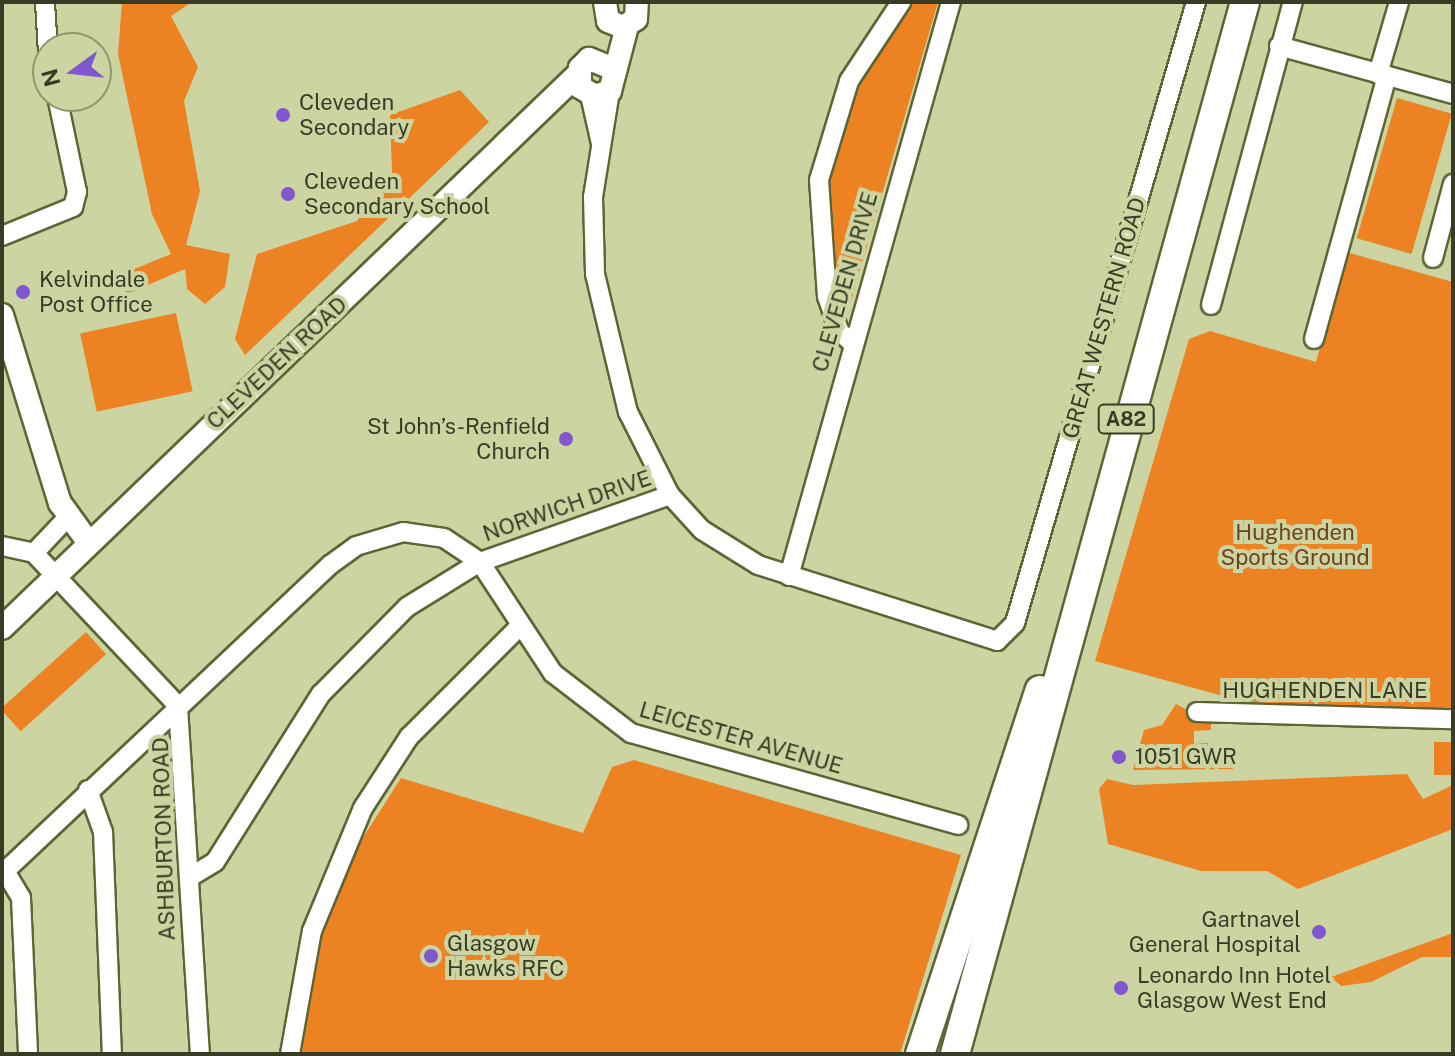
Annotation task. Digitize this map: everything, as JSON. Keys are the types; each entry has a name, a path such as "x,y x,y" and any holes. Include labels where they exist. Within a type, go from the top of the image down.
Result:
{"main road":[{"name":"A82","path":"955,1054 1020,835 1076,596 1245,2"},
{"name":"A82","path":"920,1054 1021,739 1076,596"}],"street":[{"path":"45,2 47,32"},
{"path":"853,344 839,331 827,297 819,180 849,81 901,2"},
{"name":"CLEVEDEN DRIVE","path":"789,576 951,2"},
{"name":"GREAT WESTERN ROAD","path":"789,576 954,625 961,635 991,642 1009,633 1196,2"},
{"path":"1211,305 1293,2"},
{"path":"1314,339 1399,2"},
{"path":"620,9 595,80 601,144 595,274 628,412 670,495 730,551 789,576"},
{"path":"1279,46 1453,94"},
{"name":"CLEVEDEN ROAD","path":"2,628 550,96 595,80"},
{"path":"2,236 73,207 77,192 60,112"},
{"path":"1433,258 1453,184"},
{"path":"2,315 9,363 67,518 89,543"},
{"name":"NORWICH DRIVE","path":"190,877 215,862 272,762 332,683 407,607 480,562 670,495"},
{"path":"2,546 34,553 67,518"},
{"name":"LEICESTER AVENUE","path":"4,872 178,706 356,546 430,533 480,562 519,627 579,700 631,733 958,825"},
{"name":"ASHBURTON ROAD","path":"34,553 178,706 200,1054"},
{"path":"290,1054 312,931 363,808 416,729 519,627"},
{"name":"HUGHENDEN LANE","path":"1197,712 1453,719"},
{"path":"88,790 103,832 112,1054"},
{"path":"4,872 21,898 28,1054"}],"green space":[{"path":"122,2 192,2 171,16 198,67 184,101 200,191 186,245 230,254 225,287 205,304 187,289 185,269 127,294 115,277 171,254 152,214 118,54"},
{"path":"910,2 938,2 845,322 833,284 827,204 835,144 856,86"},
{"path":"460,90 489,122 245,355 235,339 257,254 357,221 392,172 390,115"},
{"path":"1397,98 1452,114 1412,254 1357,238"},
{"name":"Hughenden Sports Ground","path":"1346,252 1453,282 1453,712 1245,702 1095,661 1189,339 1210,331 1316,362"},
{"path":"176,313 193,391 97,412 80,333"},
{"path":"86,632 106,654 21,731 2,708"},
{"path":"1176,704 1211,722 1211,730 1194,731 1194,744 1208,743 1208,759 1233,759 1233,769 1133,770 1144,730 1162,725"},
{"path":"1434,742 1453,742 1453,775 1434,775"},
{"path":"634,760 961,855 900,1054 299,1054 314,957 357,847 401,778 583,833 612,767"},
{"path":"1407,774 1423,799 1453,785 1453,829 1298,889 1267,871 1201,871 1108,844 1099,789 1107,779 1133,785"},
{"path":"1453,933 1453,957 1422,957 1371,982 1341,986 1331,977"}],"place":[{"name":"Cleveden Secondary","path":"283,115"},
{"name":"Cleveden Secondary School","path":"288,194"},
{"name":"Kelvindale Post Office","path":"23,292"},
{"name":"St John’s-Renfield Church","path":"566,439"},
{"name":"1051 GWR","path":"1119,757"},
{"name":"Gartnavel General Hospital","path":"1319,932"},
{"name":"Glasgow Hawks RFC","path":"431,956"},
{"name":"Leonardo Inn Hotel Glasgow West End","path":"1121,988"}]}
